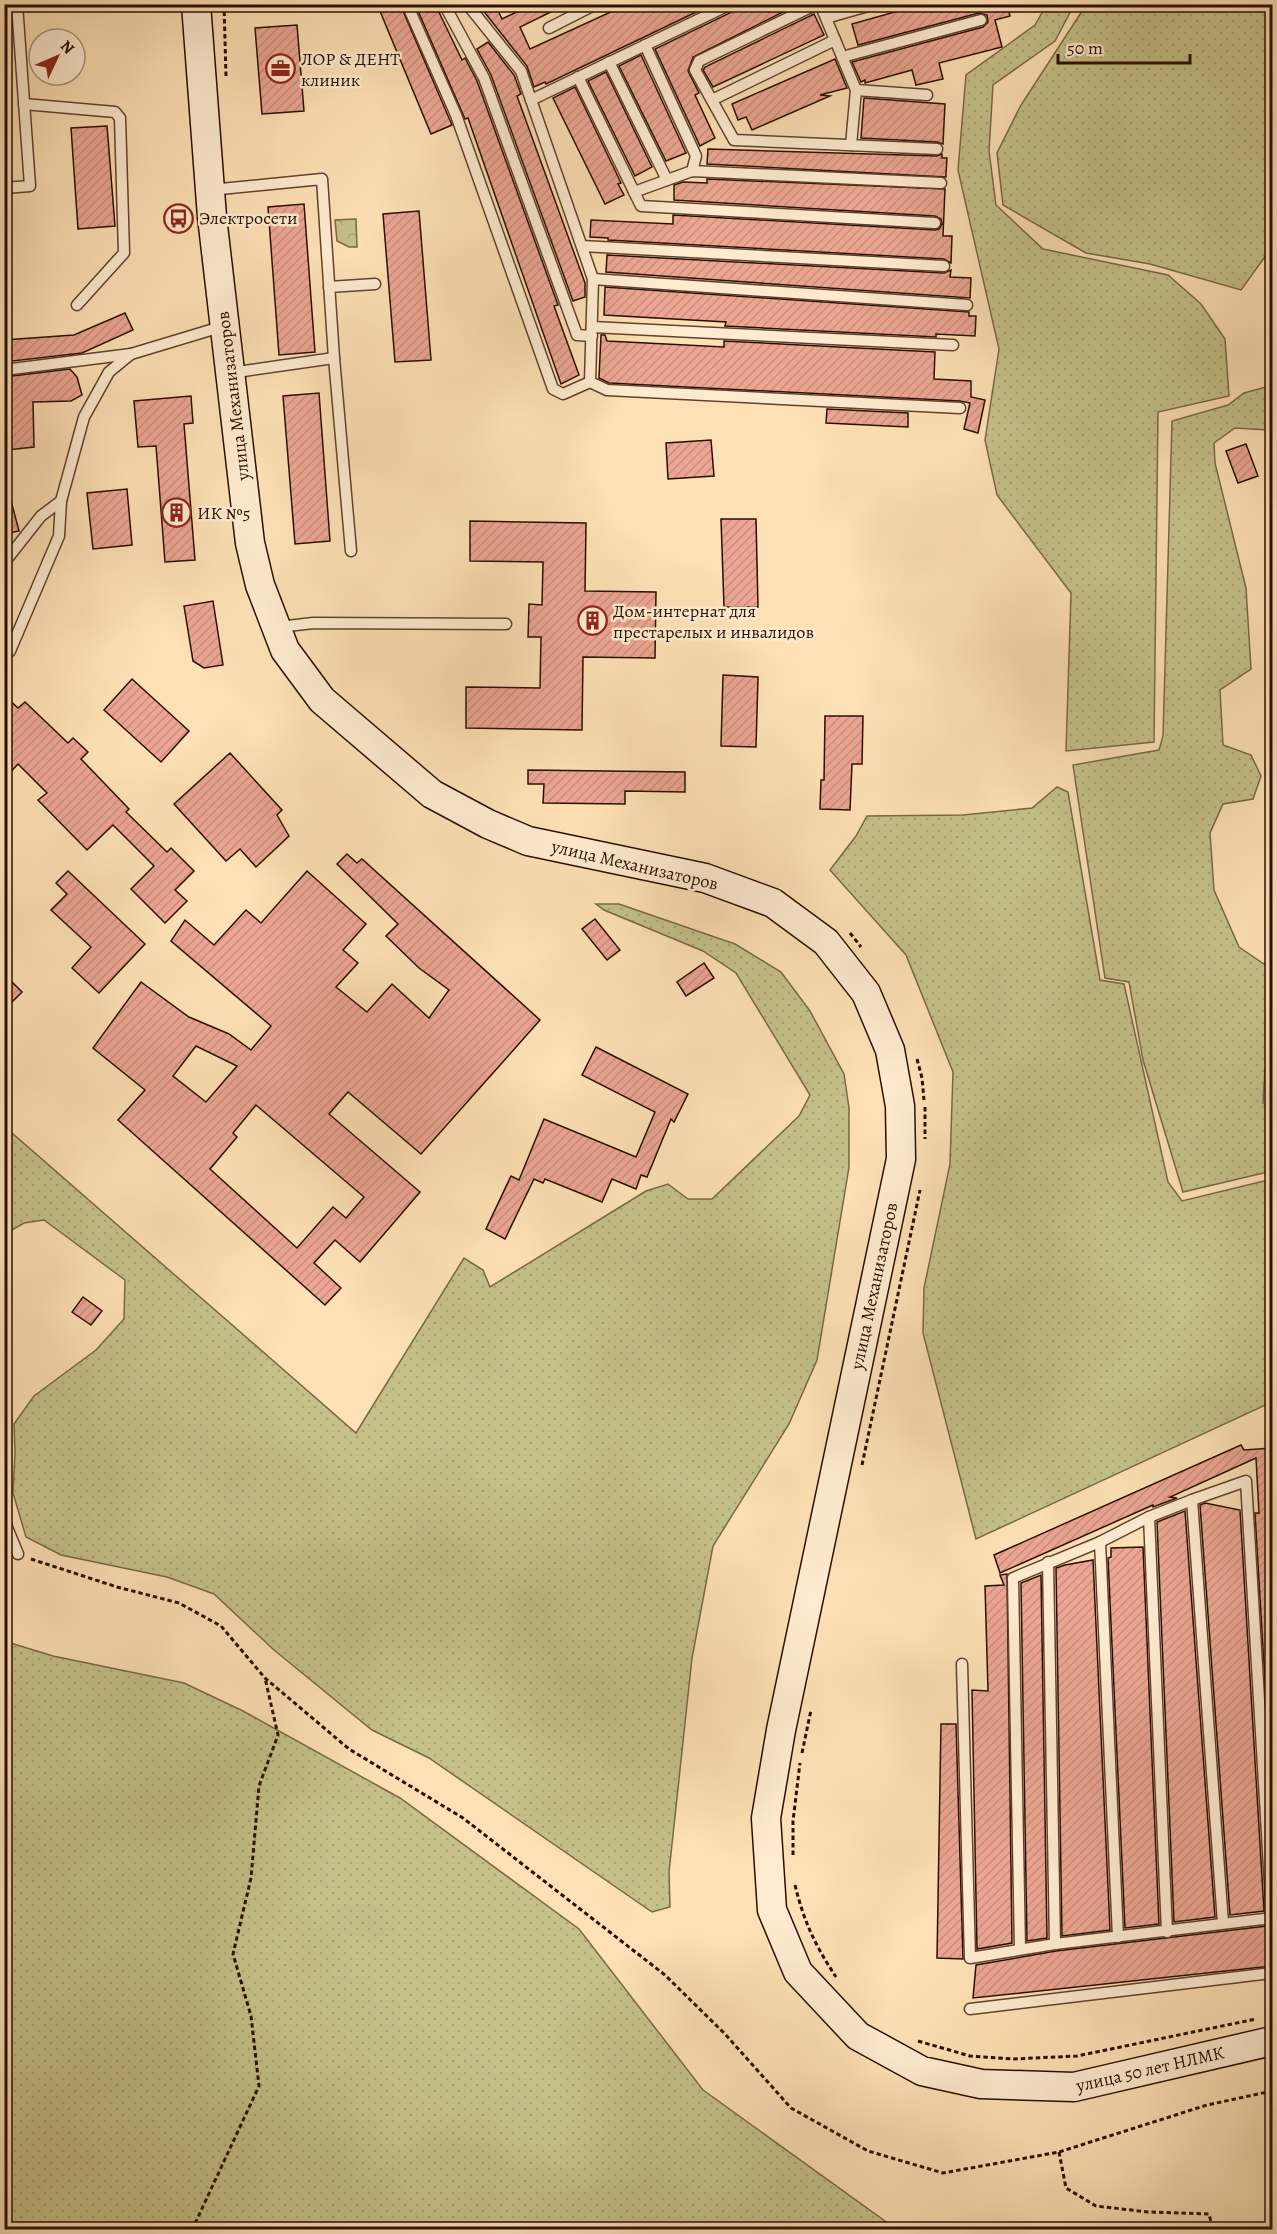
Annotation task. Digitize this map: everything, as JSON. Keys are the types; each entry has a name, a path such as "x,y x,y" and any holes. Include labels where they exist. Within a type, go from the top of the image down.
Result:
{"main road":[{"name":"улица Механизаторов","path":"196,4 210,190 250,543 260,585 285,650 322,700 432,794 488,824 528,841 705,878 773,903 826,942 866,993 890,1050 900,1106 901,1158 781,1730 766,1818 772,1910 798,1971 858,2036"},
{"name":"улица 50 лет НЛМК","path":"858,2036 922,2071 981,2084 1074,2087 1267,2030"}],"lane":[{"path":"4,188 30,186 17,4"},
{"path":"407,4 456,115 553,388 563,394 590,382 607,390 960,408"},
{"path":"444,4 484,78 577,335 592,332 953,345"},
{"path":"467,4 521,71 593,279 590,382"},
{"path":"549,28 596,4"},
{"path":"531,100 731,4"},
{"path":"851,145 856,90 819,4 699,62 695,70 734,140 937,149"},
{"path":"826,18 875,4"},
{"path":"842,57 981,20"},
{"path":"712,100 835,40"},
{"path":"645,45 696,156 692,171"},
{"path":"609,62 667,180"},
{"path":"579,77 641,206 935,223"},
{"path":"856,90 927,95"},
{"path":"24,104 115,112 120,118 124,254 77,305"},
{"path":"634,192 692,171 940,183"},
{"path":"210,190 322,179 334,358 351,551"},
{"path":"582,246 944,266"},
{"path":"593,279 967,305"},
{"path":"329,287 375,284"},
{"path":"4,370 131,354 224,326"},
{"path":"4,657 10,651 59,536 61,501 84,417 109,372 131,354"},
{"path":"230,373 334,358"},
{"path":"4,563 41,516 61,501"},
{"path":"276,628 313,623 506,624"},
{"path":"962,1664 970,1958 1055,1944 1272,1918 1246,1481 1149,1517 1100,1542 1013,1578 1020,1949"},
{"path":"1192,1500 1223,1923"},
{"path":"1149,1517 1167,1932"},
{"path":"4,1520 18,1554"},
{"path":"1100,1542 1118,1937"},
{"path":"1048,1562 1055,1944"},
{"path":"970,2009 1272,1973"}],"path":[{"path":"224,4 226,83"},
{"path":"847,931 855,937 866,954"},
{"path":"916,1058 922,1078 926,1125 924,1148"},
{"path":"861,1467 921,1181"},
{"path":"18,1554 117,1587 178,1603 221,1626 265,1678 350,1749 463,1818 665,1975 725,2034 791,2109 868,2151 943,2173 1059,2152 1207,2105 1272,2091"},
{"path":"192,2229 259,2086 251,2016 233,1954 251,1878 259,1786 278,1735 265,1678"},
{"path":"793,1858 793,1821 811,1708"},
{"path":"794,1875 801,1910 814,1944 838,1980"},
{"path":"912,2040 970,2056 1013,2059 1077,2056 1267,2030"},
{"path":"1059,2152 1066,2188 1096,2206 1148,2212 1209,2214 1213,2229"}],"green space":[{"path":"1047,4 1074,5 1055,41 993,85 989,151 996,205 1043,249 1168,275 1201,304 1225,339 1229,396 1158,412 1154,742 1066,751 1071,593 997,495 985,440 999,349 958,170 966,75 1035,25"},
{"path":"1086,5 1272,5 1272,247 1241,290 1150,264 1086,253 1003,205 997,153 1021,105"},
{"path":"356,219 357,247 349,247 337,241 335,220"},
{"path":"1266,387 1272,393 1272,428 1267,430 1235,428 1214,443 1215,463 1246,588 1251,669 1220,690 1223,745 1251,755 1261,776 1253,799 1223,804 1210,833 1214,890 1239,947 1264,964 1272,964 1272,1024 1267,1046 1272,1054 1272,1072 1265,1069 1263,1103 1272,1109 1272,1171 1183,1192 1143,1060 1129,982 1105,978 1073,765 1159,750 1163,736 1172,421 1228,405 1244,393"},
{"path":"1057,787 1068,792 1100,980 1124,984 1168,1182 1182,1201 1264,1181 1272,1182 1272,1402 976,1539 923,1333 924,1288 950,1164 953,1072 906,955 830,870 856,836 867,816 963,815 1032,808"},
{"path":"596,904 619,904 735,944 781,972 810,1011 844,1074 849,1108 849,1167 817,1360 789,1424 713,1546 692,1658 669,1872 670,1907 652,1912 429,1758 372,1730 274,1650 214,1594 167,1577 61,1555 26,1537 13,1493 14,1424 34,1396 96,1350 124,1319 125,1280 44,1220 24,1223 5,1234 5,1127 356,1433 464,1258 483,1270 490,1287 646,1191 668,1184 688,1199 712,1199 799,1116 810,1095 736,973 703,951 604,910"},
{"path":"4,1641 53,1656 184,1683 243,1711 400,1798 579,1929 703,2090 896,2229 5,2229"}],"building":[{"path":"377,4 400,4 452,125 431,134"},
{"path":"415,4 435,4 462,60 465,58 477,81 558,305 554,306 579,375 561,384 468,118 465,119"},
{"path":"478,4 495,4 502,19 533,4 567,4 520,27 530,49 628,4 713,4 546,84 545,82 534,87 527,66"},
{"path":"738,4 799,4 693,57 688,71 699,93 695,95 715,138 700,146 655,49 734,11"},
{"path":"923,4 1007,4 1010,16 995,20 1002,47 939,63 943,79 916,85 912,70 865,83 865,80 861,82 852,62 983,27 988,22 987,15 979,13 858,45 852,24"},
{"path":"814,14 824,35 713,87 703,70 705,67"},
{"name":"ЛОР & ДЕНТ клиник","path":"297,25 304,111 262,114 255,28"},
{"path":"488,42 514,75 521,94 517,96 585,283 585,297 573,301 491,75 477,49"},
{"path":"641,55 686,153 666,161 619,66"},
{"path":"835,59 847,88 820,95 830,96 752,130 746,117 738,120 732,104"},
{"path":"606,72 652,167 635,176 588,81"},
{"path":"575,87 621,183 618,184 624,195 605,204 553,98"},
{"path":"864,98 945,104 943,144 861,138"},
{"path":"107,126 115,226 78,229 71,128"},
{"path":"708,149 937,156 942,154 942,158 947,158 946,177 707,164"},
{"path":"707,179 945,189 943,236 952,236 951,263 944,259 608,240 608,238 590,237 591,220 673,224 673,215 935,230 939,229 942,224 941,219 935,216 674,200 674,185 683,182 707,183"},
{"path":"304,204 315,352 279,355 268,207"},
{"path":"419,211 431,360 395,362 383,214"},
{"path":"607,255 944,273 951,270 950,277 971,278 970,298 606,272"},
{"path":"605,287 969,312 969,316 976,316 975,336 936,334 936,337 725,326 726,322 604,315"},
{"path":"125,313 133,330 82,353 4,362 4,340 74,335"},
{"path":"601,335 605,335 607,341 724,347 724,341 935,352 934,379 971,381 971,397 985,400 978,433 964,429 970,403 960,401 609,383 599,378"},
{"path":"70,369 77,377 82,395 71,401 33,402 34,447 7,450 4,442 4,377"},
{"path":"319,393 330,541 295,544 283,396"},
{"path":"191,396 193,423 184,424 195,560 165,562 156,446 138,447 134,401"},
{"path":"827,409 908,413 908,427 826,423"},
{"path":"711,440 714,476 668,479 666,443"},
{"path":"1246,444 1258,476 1238,483 1226,451"},
{"path":"127,489 132,545 93,549 87,493"},
{"path":"4,493 9,493 19,531 4,534"},
{"path":"721,519 756,519 758,607 724,607"},
{"name":"Дом-интернат для престарелых и инвалидов","path":"470,521 586,523 585,591 656,592 655,658 583,657 582,730 466,728 466,687 540,688 541,637 528,637 529,604 542,605 543,562 470,561"},
{"path":"213,601 223,665 204,668 193,661 184,606"},
{"path":"723,675 758,677 756,747 721,746"},
{"path":"132,679 189,731 161,762 104,710"},
{"path":"4,695 18,708 25,702 68,743 73,738 88,752 81,759 129,809 126,812 167,852 171,848 194,871 175,890 187,901 165,923 131,889 154,866 113,825 87,850 38,800 47,793 18,764 4,779"},
{"path":"825,716 863,716 862,764 852,764 850,810 820,809 821,780 824,780"},
{"path":"230,753 282,810 277,815 289,836 256,867 240,849 226,861 174,804"},
{"path":"528,770 685,772 685,792 625,791 625,804 543,803 544,784 528,784"},
{"path":"347,854 357,863 362,859 540,1020 421,1154 348,1092 329,1114 420,1192 360,1262 335,1240 314,1263 341,1288 325,1305 118,1120 145,1090 93,1048 141,982 189,1017 229,1034 251,1050 271,1026 171,941 185,920 214,945 246,910 261,923 307,871 366,924 343,950 358,963 336,987 367,1012 392,984 429,1018 449,990 419,968 386,936 398,924 337,864","holes":["196,1046 237,1066 206,1102 173,1076","256,1105 364,1197 346,1218 333,1207 297,1248 210,1169 237,1137 233,1133"]},
{"path":"68,871 145,944 99,993 72,968 91,947 51,910 67,894 56,883"},
{"path":"595,919 620,950 607,960 582,929"},
{"path":"704,963 714,978 686,996 677,982"},
{"path":"4,974 22,992 4,1010"},
{"path":"596,1047 688,1094 674,1122 671,1119 647,1177 641,1175 636,1189 612,1179 602,1202 545,1179 543,1183 534,1179 505,1239 486,1229 511,1176 519,1180 544,1119 636,1157 655,1112 582,1075"},
{"path":"83,1297 102,1311 91,1325 72,1312"},
{"path":"1241,1445 1244,1450 1272,1448 1272,1800 1255,1513 1259,1513 1256,1458 1170,1497 1177,1498 1153,1507 1153,1505 1000,1573 994,1555"},
{"path":"1205,1503 1240,1510 1264,1911 1230,1915 1200,1505"},
{"path":"1185,1511 1215,1917 1174,1922 1157,1522"},
{"path":"1143,1547 1159,1924 1125,1928 1108,1558 1111,1557 1111,1548"},
{"path":"1093,1560 1110,1930 1062,1936 1056,1568"},
{"path":"1007,1574 1012,1943 977,1949 972,1690 988,1691 985,1586 1004,1585 1000,1575"},
{"path":"1041,1575 1047,1938 1027,1941 1021,1583"},
{"path":"941,1724 956,1724 963,1959 937,1958"},
{"path":"1272,1926 1272,1966 973,1998 976,1965 1056,1951"}],"place":[{"name":"ЛОР & ДЕНТ клиник","path":"280,69"},
{"name":"Электросети","path":"178,218"},
{"name":"ИК №5","path":"176,513"},
{"name":"Дом-интернат для престарелых и инвалидов","path":"592,621"}]}
